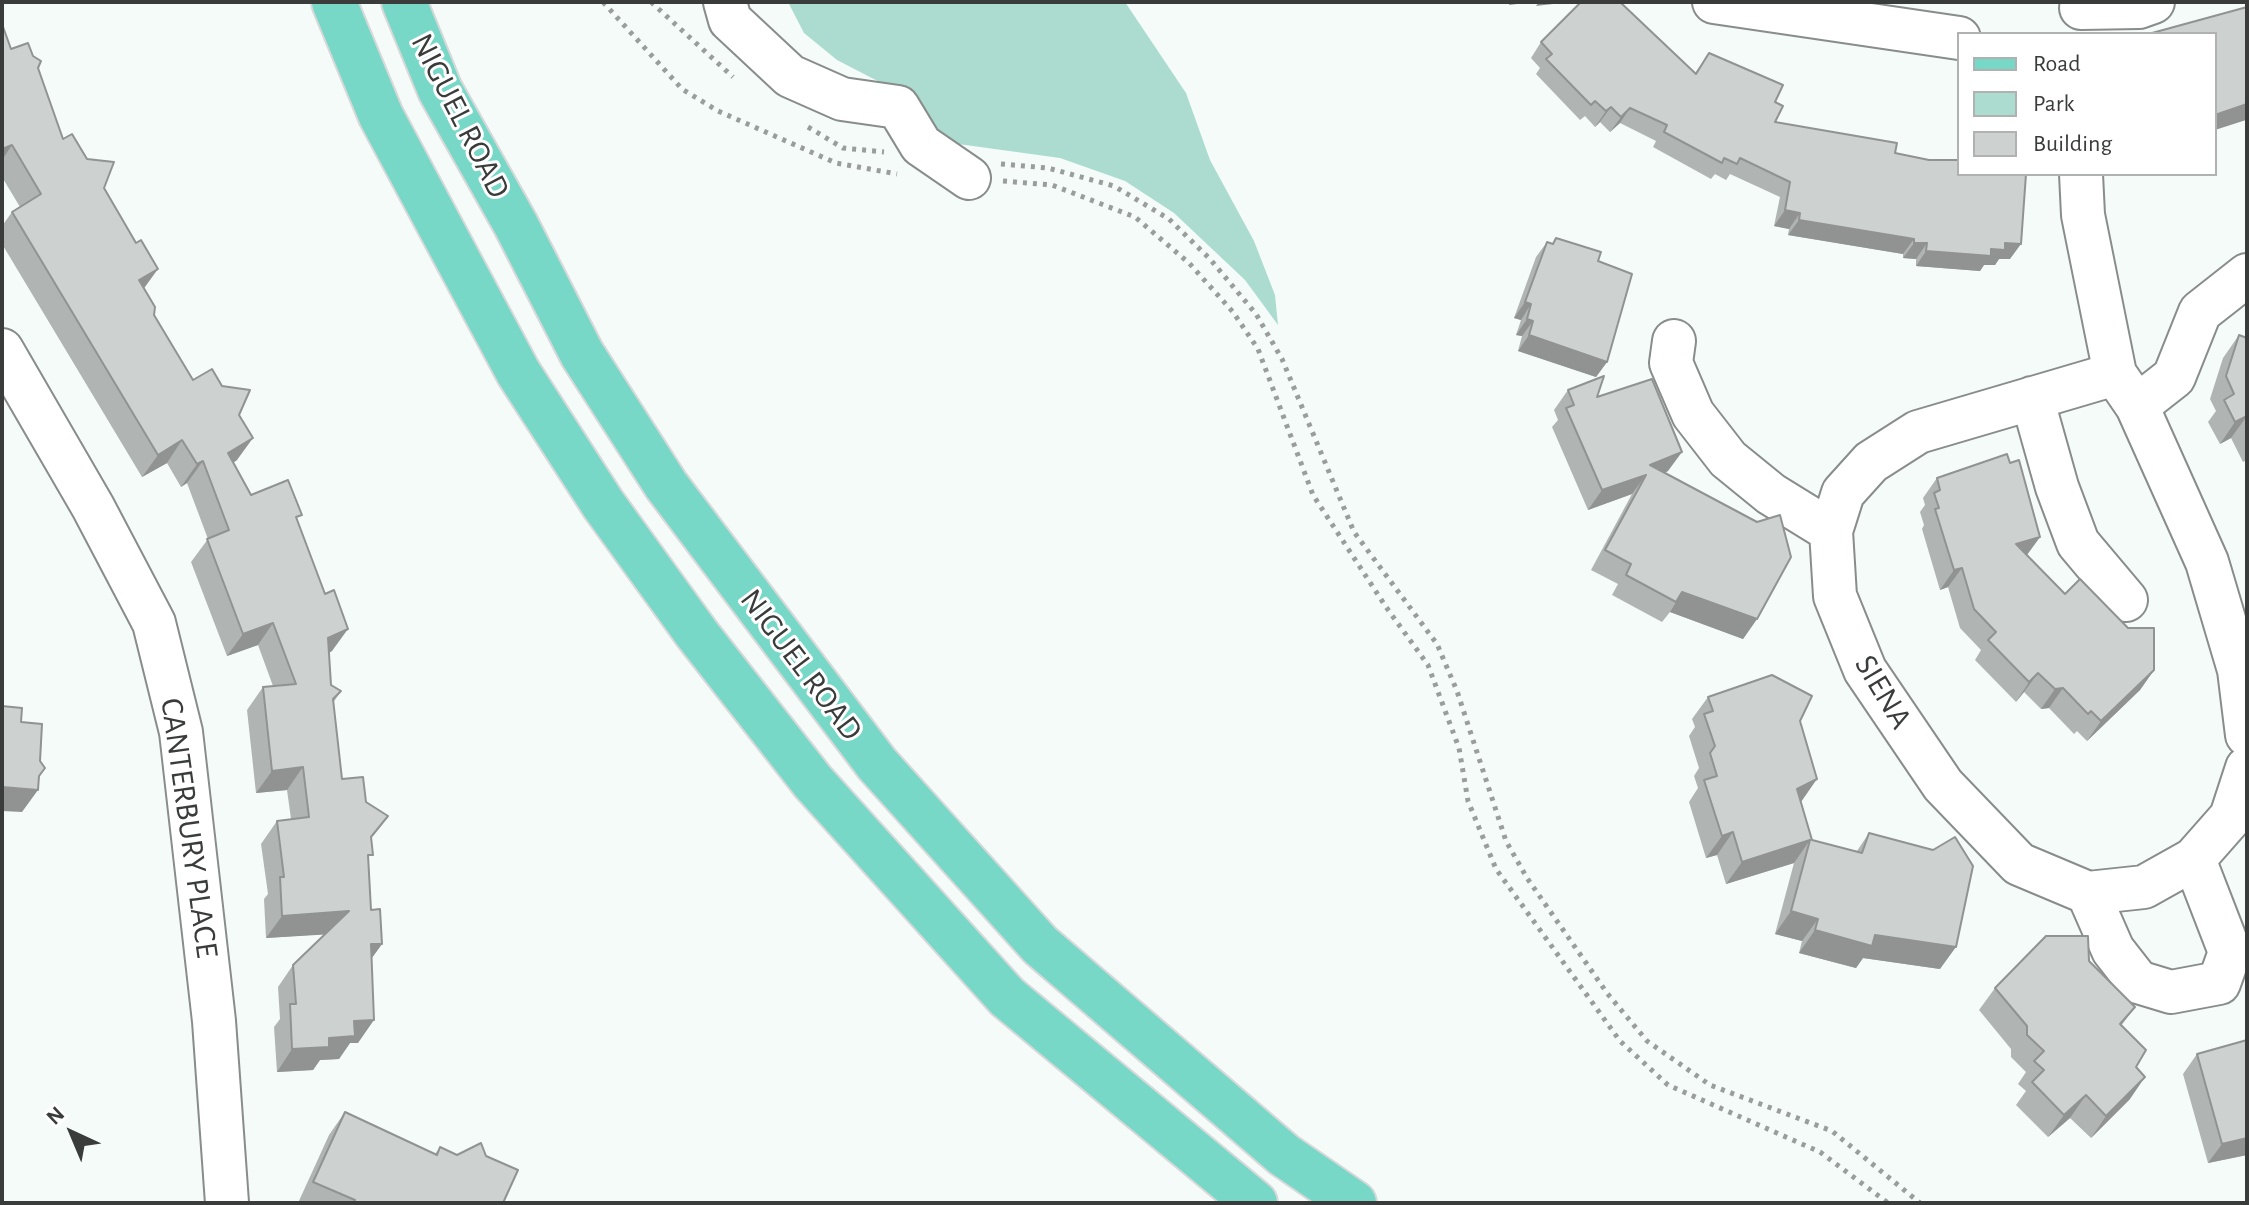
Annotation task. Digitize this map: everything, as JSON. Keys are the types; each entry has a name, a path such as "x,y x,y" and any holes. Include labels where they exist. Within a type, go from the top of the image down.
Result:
{"main road":[{"name":"NIGUEL ROAD","path":"334,2 381,116 518,372 603,504 697,634 813,782 1007,997 1255,1203"},
{"name":"NIGUEL ROAD","path":"404,2 440,90 516,225 582,354 666,485 877,764 1040,945 1284,1155 1354,1203"}],"street":[{"path":"725,2 730,20 790,76 842,99 898,107 921,145 954,168"},
{"path":"1714,2 1957,38"},
{"path":"2081,15 2149,3"},
{"path":"2081,176 2083,215 2126,390 2207,562 2239,670 2247,735"},
{"path":"2126,390 2174,377 2200,312 2247,275"},
{"path":"1674,341 1671,363 1693,414 1728,459 1771,494 1831,531"},
{"name":"CANTERBURY PLACE","path":"2,350 93,507 154,623 181,732 214,1021 227,1203"},
{"name":"SIENA","path":"2126,390 2032,398 1918,432 1871,462 1843,493 1831,531 1835,596 1865,670 1943,785 2019,864 2088,893 2144,887 2194,859 2231,817 2247,768"},
{"path":"2032,398 2057,487 2078,543 2126,600"},
{"path":"2088,893 2113,950 2138,982 2171,992 2219,983 2230,952 2194,859"}],"path":[{"path":"603,2 682,89 718,111 836,163 1048,168 1114,186 1169,219 1210,259 1256,314 1282,359 1354,532 1437,644 1457,691 1513,853 1562,931 1647,1041 1710,1085 1832,1131 1920,1203"},
{"path":"651,2 736,80"},
{"path":"805,126 843,148 1052,185 1135,217 1189,263 1233,312 1258,349 1313,495 1428,665 1459,748 1468,801 1496,869 1620,1041 1668,1085 1820,1152 1888,1203"}],"green space":[{"path":"788,2 1125,2 1186,93 1210,160 1254,241 1275,295 1278,325 1245,280 1174,213 1125,181 1060,158 951,143 933,125 922,104 837,60 804,33"}],"building":[{"path":"1581,2 1620,2 1696,74 1709,53 1783,85 1775,102 1783,106 1775,122 1897,143 1895,153 1929,160 1957,160 1957,176 2026,176 2021,244 2005,243 2005,250 1991,249 1991,256 1926,251 1927,243 1914,243 1914,239 1799,220 1800,213 1785,210 1790,182 1740,158 1737,164 1724,158 1722,163 1664,132 1667,125 1630,108 1621,117 1611,107 1606,111 1595,101 1591,105 1546,59 1552,54 1541,42"},
{"path":"2247,7 2247,104 2217,114 2217,32 2156,32"},
{"path":"2,24 11,49 28,43 33,56 41,61 38,68 63,139 72,134 87,159 114,162 104,188 136,243 141,240 158,269 139,280 155,307 154,315 193,380 212,369 222,386 250,390 239,415 253,438 228,453 251,495 288,480 302,515 296,517 325,594 334,590 348,629 328,638 331,685 341,691 333,699 342,779 363,777 366,802 388,816 371,837 373,855 368,855 371,910 380,909 382,944 371,944 374,1020 354,1021 355,1036 329,1038 329,1047 292,1049 290,1004 296,1004 293,965 349,911 282,916 280,877 284,877 277,821 309,817 303,767 272,771 263,687 296,684 273,623 243,634 207,539 229,530 203,461 197,464 182,440 158,455 12,212 41,194 12,145 2,149"},
{"path":"1556,238 1601,252 1598,261 1632,274 1607,362 1529,335 1533,321 1527,319 1531,304 1525,302 1547,242 1553,244"},
{"path":"2239,335 2247,338 2247,416 2235,422 2224,400 2234,394 2226,376"},
{"path":"1604,376 1597,397 1652,379 1682,452 1650,465 1757,522 1780,515 1791,557 1757,619 1682,592 1676,602 1626,575 1631,564 1605,550 1646,475 1602,490 1566,408 1574,405 1568,390"},
{"path":"2007,454 2010,463 2019,460 2040,537 2016,544 2065,594 2080,579 2128,628 2154,628 2154,670 2101,721 2091,711 2088,714 2063,688 2055,689 2038,673 2029,682 1988,640 1996,632 1974,609 1962,568 1954,570 1935,509 1939,508 1934,493 1940,490 1937,478"},
{"path":"1772,675 1812,696 1800,721 1817,779 1797,789 1812,840 1862,853 1869,833 1933,850 1955,837 1973,866 1956,947 1875,935 1872,946 1815,930 1818,919 1791,911 1810,840 1742,862 1733,832 1722,836 1704,780 1717,776 1710,753 1715,746 1704,714 1713,711 1708,697"},
{"path":"2,706 22,708 21,722 42,724 40,761 45,768 39,776 38,790 2,787"},
{"path":"2046,936 2088,936 2089,961 2135,1007 2120,1024 2146,1050 2136,1067 2145,1077 2106,1116 2086,1095 2064,1115 2032,1082 2044,1070 2034,1061 2044,1051 2027,1035 2027,1026 1995,988"},
{"path":"2247,1040 2247,1138 2222,1144 2197,1054"},
{"path":"345,1112 437,1155 440,1147 457,1155 481,1143 486,1156 518,1170 503,1203 354,1203 355,1200 313,1182"}]}
